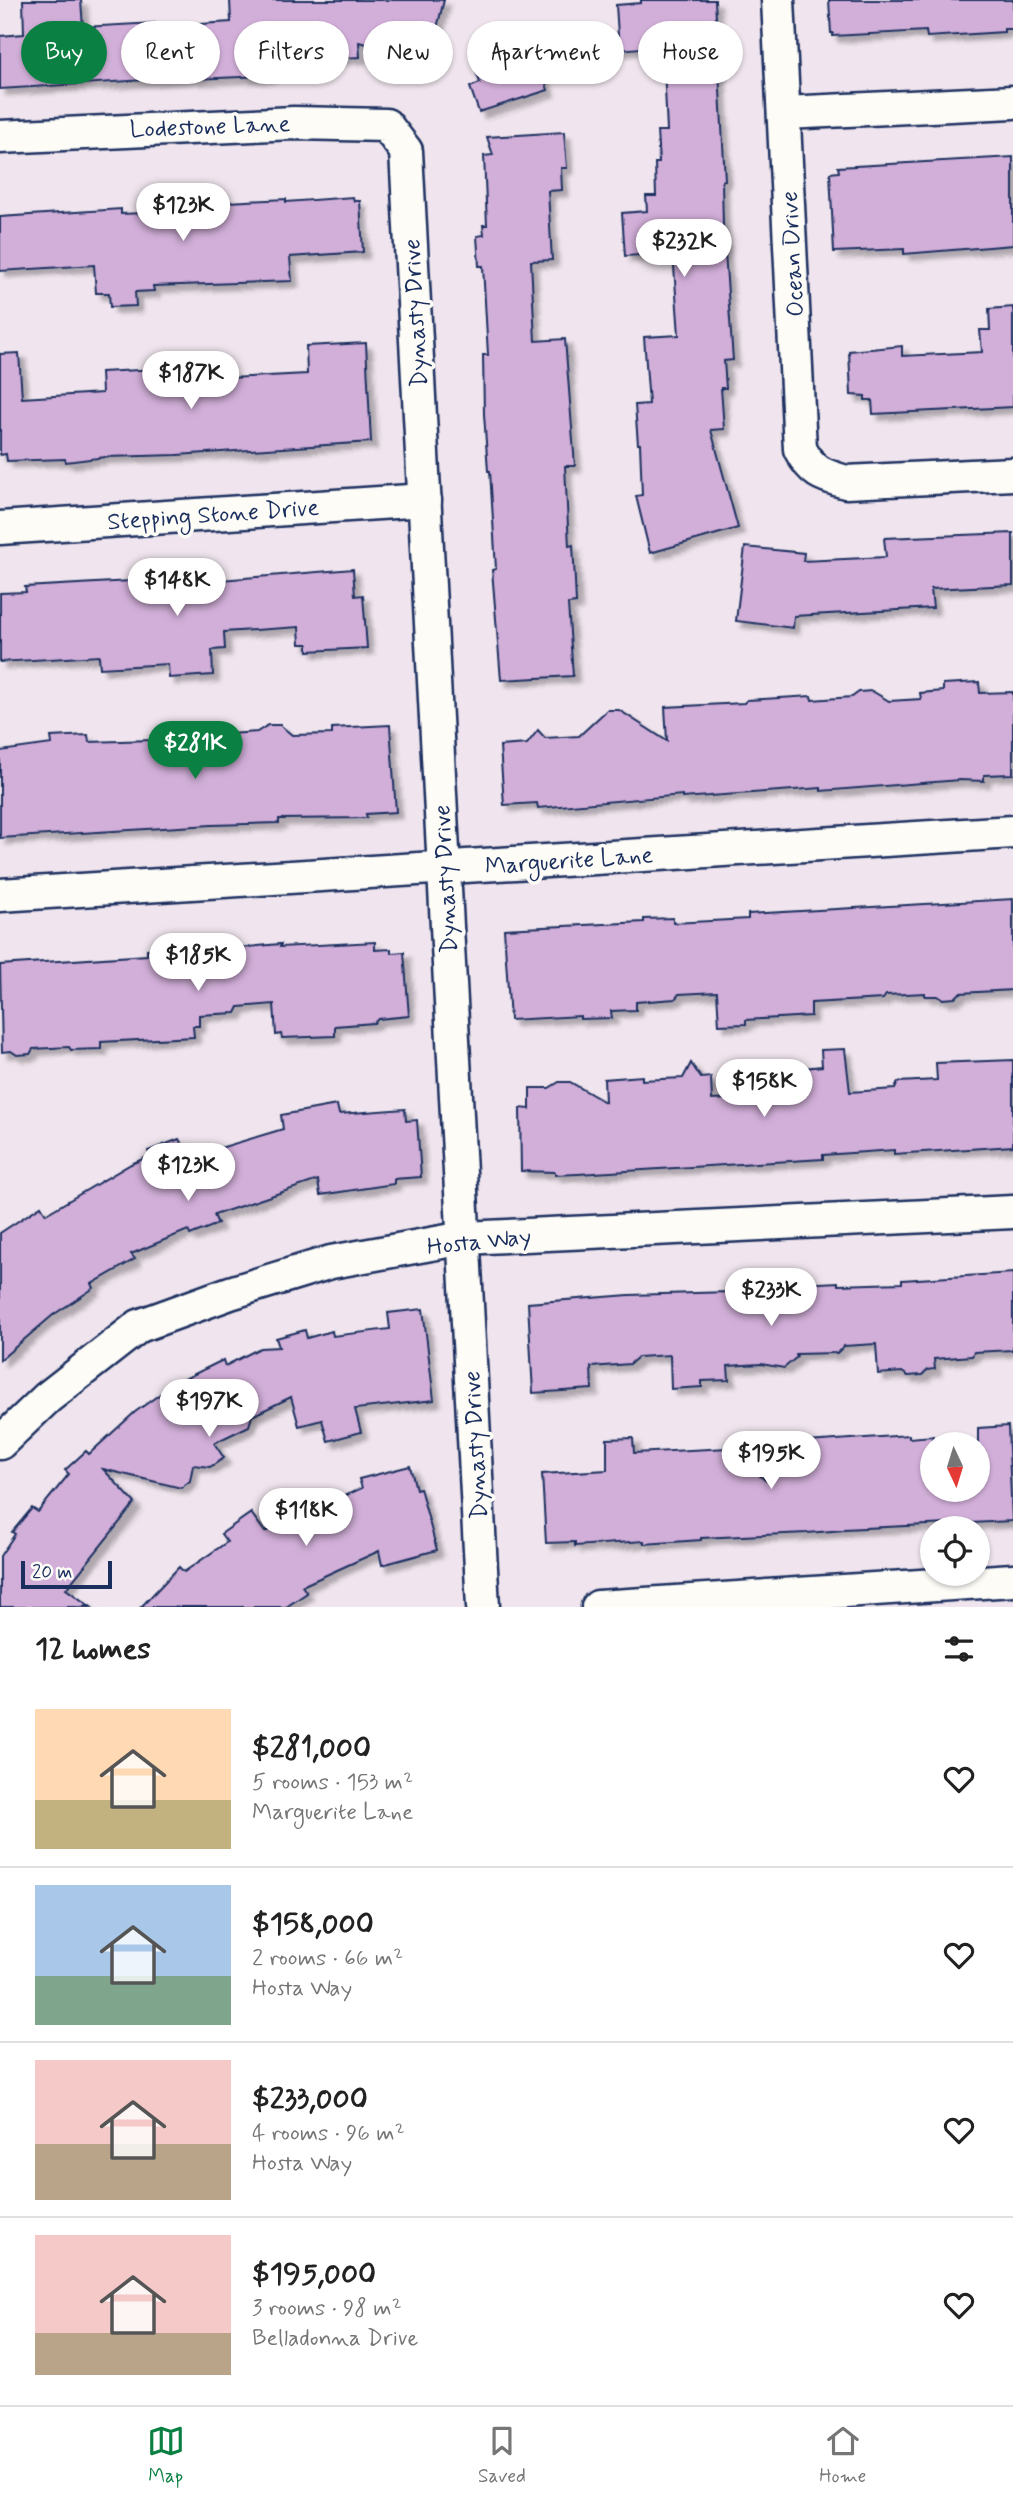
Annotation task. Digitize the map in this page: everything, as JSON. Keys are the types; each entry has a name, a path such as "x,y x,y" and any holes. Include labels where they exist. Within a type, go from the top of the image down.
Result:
{"street":[{"name":"Ocean Drive","path":"778,0 800,449 808,464 822,476 846,482 1013,474"},
{"path":"785,113 1013,102"},
{"name":"Lodestone Lane","path":"0,137 294,122 386,125 406,151"},
{"name":"Dynasty Drive","path":"406,151 483,1607"},
{"name":"Stepping Stone Drive","path":"0,528 425,500"},
{"name":"Marguerite Lane","path":"0,895 1013,832"},
{"name":"Hosta Way","path":"0,1443 47,1398 139,1326 230,1293 331,1262 464,1238 1013,1212"},
{"path":"598,1607 1013,1580"}],"building":[{"path":"23,0 81,0 83,21 24,21"},
{"path":"230,0 444,0 439,21 363,21 363,43 359,42 360,57 349,58 349,21 234,21 234,77 220,78 220,23 231,22"},
{"path":"641,0 715,0 716,21 638,21 638,48 624,50 624,21 617,21 616,5 641,3"},
{"path":"829,0 1013,0 1013,29 1004,29 1004,32 927,37 926,31 833,36"},
{"path":"121,25 121,82 107,82 107,26"},
{"path":"21,34 21,84 81,84 0,89 0,36"},
{"path":"478,84 546,84 548,90 479,112 470,87"},
{"path":"665,84 720,84 725,180 722,181 723,226 733,360 724,361 726,388 721,388 724,429 711,430 738,528 650,553 636,496 642,495 635,405 649,404 644,337 679,335 673,253 625,256 622,213 647,211 646,196 656,196 655,163 659,163 657,131 667,131"},
{"path":"564,132 567,168 561,168 562,190 548,191 552,260 531,261 535,341 565,339 575,466 565,466 569,546 573,545 576,603 568,604 573,676 501,680 492,570 496,569 490,471 484,414 483,355 488,355 483,266 479,266 477,236 484,235 483,225 487,225 484,156 493,155 487,137"},
{"path":"1013,157 1013,245 904,254 904,249 834,252 830,173 839,172 838,167"},
{"path":"353,197 354,201 360,201 363,252 290,257 292,281 153,286 154,291 135,292 136,306 110,307 109,293 96,293 94,265 0,271 0,217 121,209 121,214 190,211 190,204 286,199 286,202"},
{"path":"1013,307 1013,407 873,414 872,400 865,400 865,396 851,395 849,351 902,346 902,356 982,352 980,330 990,330 989,309"},
{"path":"366,343 371,442 106,457 66,462 65,459 7,461 6,454 0,455 0,354 19,353 22,398 102,393 101,372 158,369 159,376 229,371 229,378 307,374 306,346"},
{"path":"1013,533 1013,585 931,589 933,608 794,616 793,628 736,621 745,547 804,553 803,561 886,557 884,538"},
{"path":"353,569 355,596 363,595 367,648 308,651 308,644 300,644 299,627 224,632 225,649 212,650 213,675 169,678 168,664 100,668 99,656 0,662 0,593 26,592 25,587 220,576 221,580"},
{"path":"979,682 980,693 1013,692 1013,774 984,775 984,781 960,780 821,791 821,788 682,798 682,795 538,808 537,803 504,805 500,746 527,744 538,730 545,738 579,736 607,710 619,710 667,741 665,707 811,696 812,700 852,697 859,692 872,691 889,701 921,699 920,693 943,691 943,684"},
{"path":"268,725 280,725 292,735 332,734 332,728 390,725 396,812 366,814 367,818 279,819 279,823 0,838 0,751 52,744 51,737 88,735 89,742 152,740 162,728 169,741 225,739 230,734 257,732"},
{"path":"1013,899 1013,990 960,993 955,998 943,999 925,996 925,993 886,995 883,999 811,1003 811,1016 746,1020 746,1024 719,1025 717,992 679,994 675,999 636,1002 636,1010 611,1011 612,1018 580,1019 580,1016 510,1020 504,929 644,922 644,919 673,918 673,923 748,919 748,914"},
{"path":"375,942 375,950 404,952 409,1016 378,1019 374,1023 335,1026 335,1036 282,1038 281,1034 276,1035 274,1004 239,1007 236,1013 199,1015 199,1026 193,1026 194,1037 101,1042 101,1049 33,1049 30,1054 17,1055 11,1051 2,1052 0,965 147,955 147,949 236,943 236,948"},
{"path":"845,1049 850,1092 895,1089 898,1082 937,1080 936,1063 1013,1060 1013,1146 894,1154 894,1150 823,1155 823,1159 578,1174 555,1175 555,1172 521,1171 520,1108 530,1109 530,1088 549,1088 559,1082 570,1082 605,1102 604,1079 642,1076 642,1080 683,1078 691,1063 701,1078 711,1077 712,1100 760,1097 758,1073 822,1066 821,1050"},
{"path":"337,1105 339,1114 405,1109 406,1121 417,1120 421,1177 394,1179 394,1184 320,1195 318,1180 214,1215 218,1224 190,1235 188,1230 131,1254 135,1259 92,1284 94,1288 53,1315 0,1360 0,1233 41,1206 46,1214 131,1164 150,1156 148,1151 179,1139 190,1157 283,1129 281,1115"},
{"path":"1013,1273 1013,1350 974,1352 972,1356 934,1359 935,1369 927,1370 922,1375 908,1376 902,1372 878,1374 876,1344 844,1346 837,1353 796,1354 797,1357 784,1368 761,1364 728,1366 729,1380 702,1381 702,1387 671,1389 670,1355 638,1357 630,1364 591,1367 592,1389 533,1393 528,1303 629,1295 763,1291 763,1286 838,1282 838,1285 902,1283 902,1280"},
{"path":"423,1309 434,1400 355,1409 361,1432 328,1441 322,1420 299,1426 291,1397 252,1416 249,1426 214,1443 224,1458 210,1467 193,1465 190,1481 181,1488 103,1469 135,1503 66,1589 91,1607 0,1607 0,1556 15,1534 12,1532 32,1508 38,1512 69,1474 65,1470 86,1451 89,1454 135,1412 174,1384 223,1360 225,1366 260,1348 279,1347 276,1338 305,1330 307,1338 332,1331 333,1336 390,1329 388,1313"},
{"path":"1008,1426 1012,1521 990,1522 990,1516 920,1516 920,1525 701,1538 644,1544 644,1541 575,1546 575,1542 546,1543 542,1474 607,1470 607,1439 633,1438 634,1453 728,1448 765,1480 763,1445 909,1435 909,1438 920,1437 920,1502 990,1502 990,1432 978,1432 978,1428"},
{"path":"410,1466 416,1489 420,1488 437,1550 382,1565 379,1551 302,1586 307,1593 286,1607 141,1607 179,1567 184,1572 227,1542 221,1534 251,1513 265,1532 362,1488 359,1479"}]}
